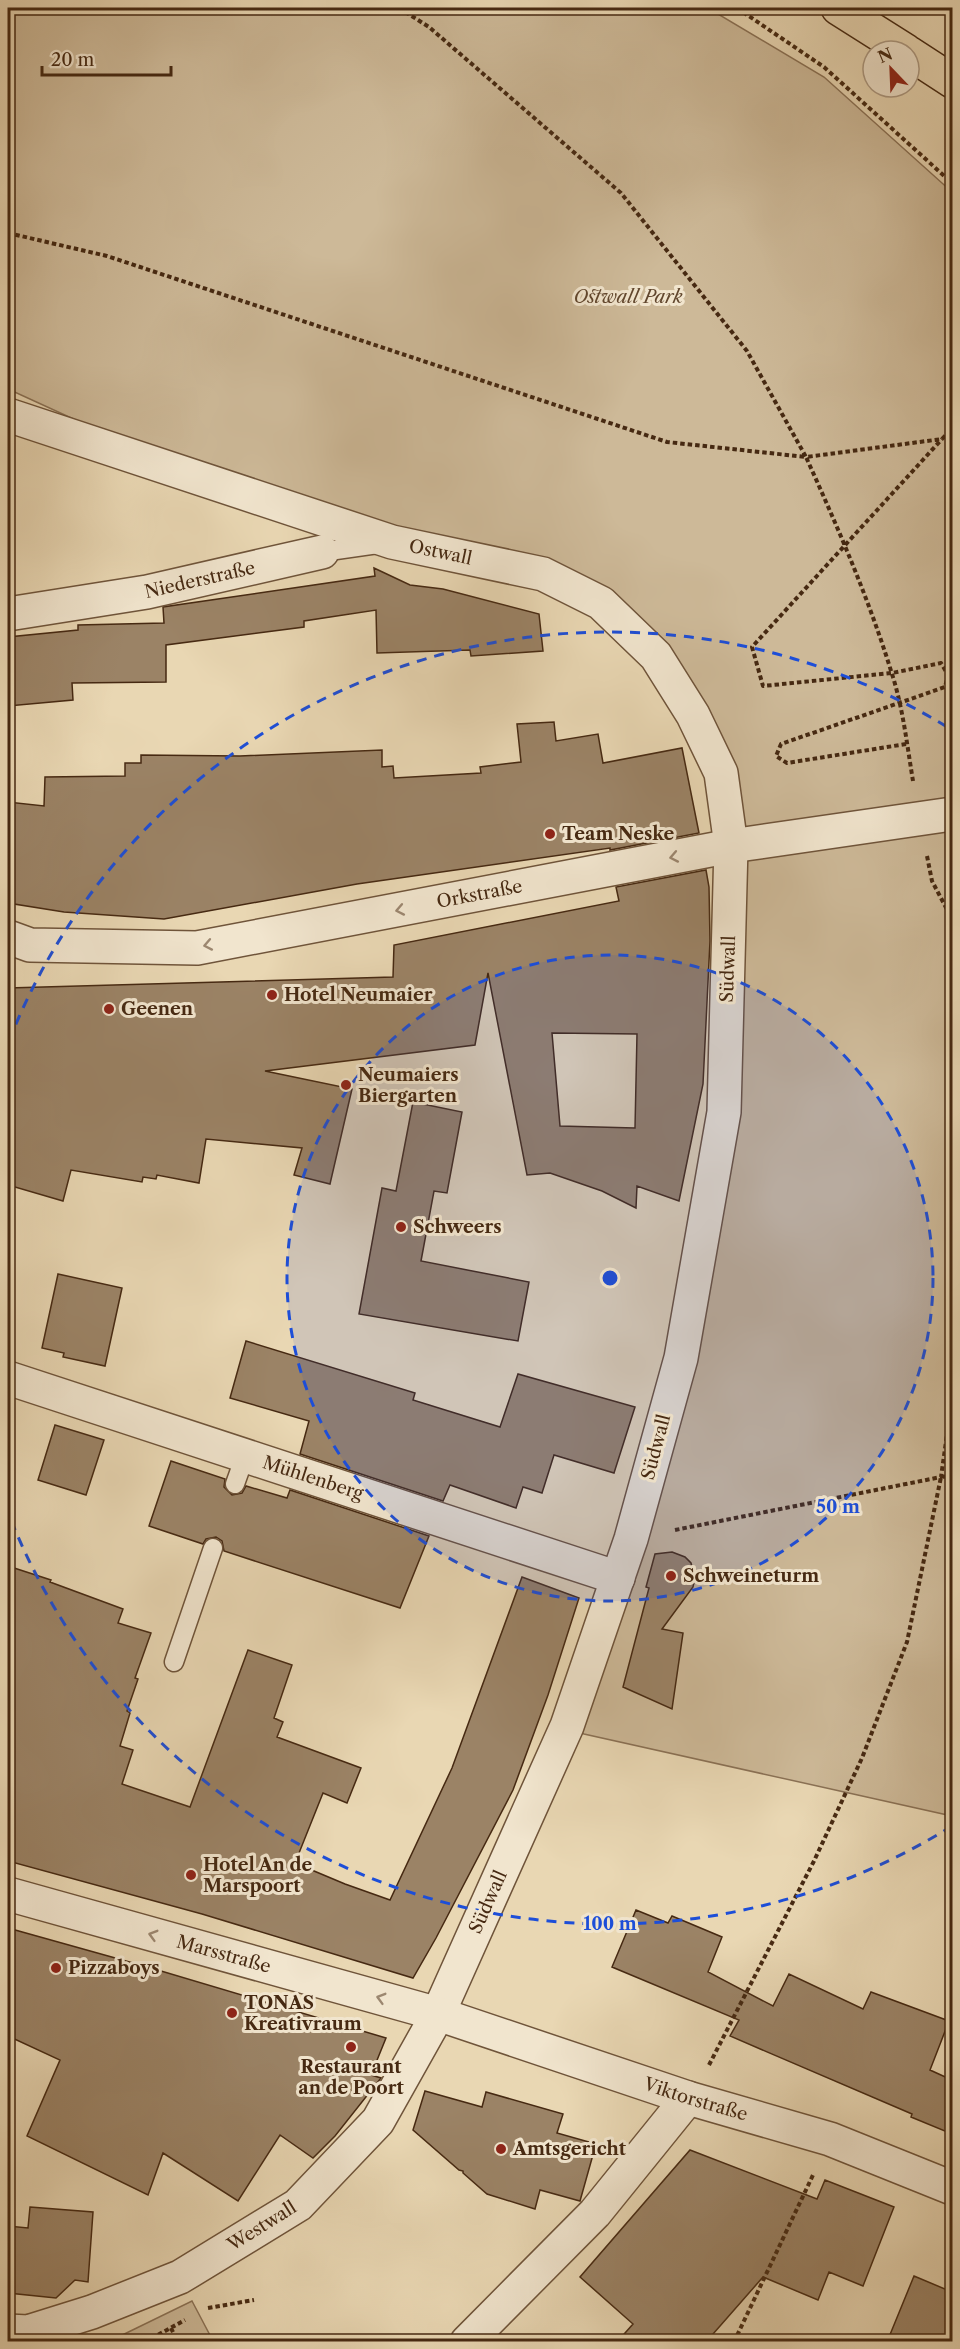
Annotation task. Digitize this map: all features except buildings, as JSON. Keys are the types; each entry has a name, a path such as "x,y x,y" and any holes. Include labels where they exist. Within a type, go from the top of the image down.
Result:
{"main road":[{"path":"838,8 887,39"},
{"path":"921,61 952,81"}],"street":[{"name":"Ostwall","path":"8,415 392,542 543,574 601,603 656,656 693,715 721,773 732,846"},
{"name":"Niederstraße","path":"8,614 147,592 322,552"},
{"name":"Orkstraße","path":"8,937 30,945 197,948 732,846 952,814"},
{"name":"Südwall","path":"438,2014 567,1726 631,1539 681,1358 724,1112 732,846"},
{"name":"Mühlenberg","path":"8,1378 240,1470 618,1578"},
{"name":"Marsstraße","path":"8,1894 438,2014"},
{"name":"Viktorstraße","path":"438,2014 687,2098 831,2139 952,2188"},
{"name":"Westwall","path":"8,2331 28,2332 92,2312 180,2277 298,2205 378,2121 438,2014"},
{"path":"467,2342 596,2213 687,2098"}],"lane":[{"name":"Niederstraße","path":"322,552 392,542"},
{"path":"174,1662 213,1548"}],"path":[{"path":"399,8 429,27 621,193 747,351 807,457 846,546 892,674 932,881 952,919"},
{"path":"736,8 824,67 952,183"},
{"path":"8,233 107,256 667,442 807,457 942,439"},
{"path":"906,744 788,763 776,756 781,744 945,687 948,675 941,663 892,674 763,686 752,647 952,429"},
{"path":"687,2098 722,2042 814,1861 862,1758 907,1642 941,1477 952,1399"},
{"path":"631,1539 952,1476"},
{"path":"734,2342 831,2139"},
{"path":"204,2309 254,2300"},
{"path":"145,2342 188,2319"},
{"path":"171,2328 178,2342"}],"green space":[{"name":"Ostwall Park","path":"8,8 708,8 824,77 952,192 952,1816 584,1734 567,1726 618,1578 724,1112 721,773 601,603 211,482 8,389"},
{"path":"192,2301 213,2341 110,2341"}],"place":[{"name":"Team Neske","path":"550,834"},
{"name":"Hotel Neumaier","path":"272,995"},
{"name":"Geenen","path":"109,1009"},
{"name":"Neumaiers Biergarten","path":"346,1085"},
{"name":"Schweers","path":"401,1227"},
{"name":"Schweineturm","path":"671,1576"},
{"name":"Hotel An de Marspoort","path":"191,1875"},
{"name":"Pizzaboys","path":"56,1968"},
{"name":"TONAS Kreativraum","path":"232,2013"},
{"name":"Restaurant an de Poort","path":"351,2047"},
{"name":"Amtsgericht","path":"501,2149"}]}
